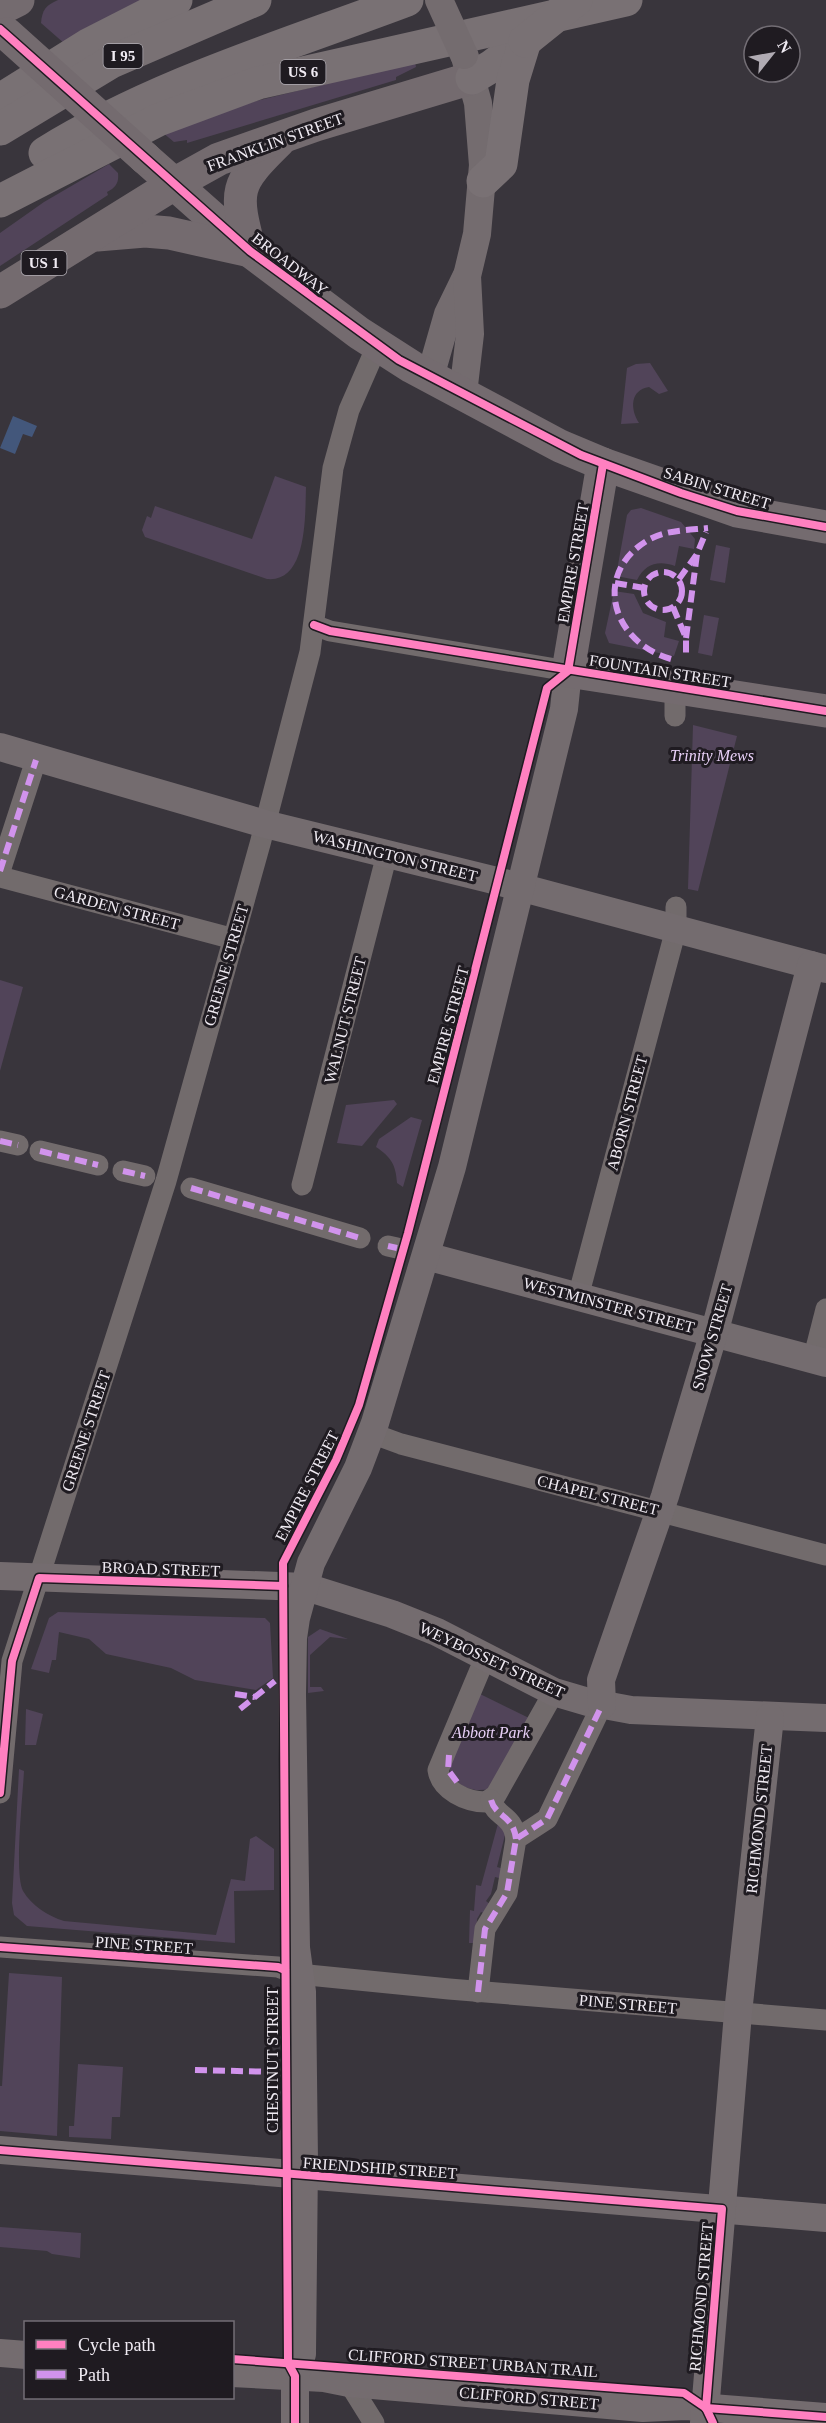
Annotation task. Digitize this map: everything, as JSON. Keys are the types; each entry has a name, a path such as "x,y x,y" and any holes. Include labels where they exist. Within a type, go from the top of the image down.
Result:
{"highway":[{"path":"0,100 88,45 176,0"},
{"name":"I 95","path":"0,129 111,62 255,0"},
{"path":"0,182 63,142 149,98 407,0"},
{"path":"468,67 492,66 576,0"},
{"name":"US 6","path":"0,201 126,135 231,92 303,72 626,0"},
{"path":"483,181 501,164 513,80 525,41"}],"main road":[{"path":"2,24 18,0"},
{"name":"BROADWAY","path":"2,24 145,158 250,251 377,346 560,446 603,464"},
{"name":"FRANKLIN STREET","path":"0,292 174,184 219,159 468,67"},
{"path":"90,236 145,231 169,233 250,251 239,196 249,171 284,136"},
{"name":"SABIN STREET","path":"603,464 737,511 826,527"},
{"name":"EMPIRE STREET","path":"568,670 603,464"},
{"name":"FOUNTAIN STREET","path":"568,670 675,702 826,711"}],"street":[{"path":"430,376 447,314 467,276 477,234 483,181 482,127 468,67 439,0"},
{"path":"463,394 470,334 467,276"},
{"name":"GREENE STREET","path":"0,1793 12,1661 166,1181 234,939 310,652 333,468 349,410 377,346"},
{"name":"FOUNTAIN STREET","path":"314,625 340,632 568,670"},
{"name":"EMPIRE STREET","path":"306,1587 311,1563 358,1468 371,1433 455,1157 564,709 568,670"},
{"name":"WASHINGTON STREET","path":"0,747 36,760 265,824 520,887 676,918 819,967"},
{"path":"0,871 36,760"},
{"name":"WALNUT STREET","path":"302,1185 387,854"},
{"name":"GARDEN STREET","path":"0,877 234,939"},
{"name":"ABORN STREET","path":"578,1297 676,918"},
{"name":"SNOW STREET","path":"602,1705 602,1680 660,1511 714,1333 819,967"},
{"path":"40,1151 98,1165"},
{"path":"123,1171 145,1176"},
{"path":"191,1188 360,1238"},
{"name":"WESTMINSTER STREET","path":"426,1256 819,1362"},
{"path":"819,1362 826,1310"},
{"name":"CHAPEL STREET","path":"371,1433 401,1444 826,1555"},
{"name":"BROAD STREET","path":"0,1576 306,1587"},
{"name":"WEYBOSSET STREET","path":"306,1587 392,1614 437,1632 554,1692 602,1705 631,1710 826,1718"},
{"name":"CHESTNUT STREET","path":"296,2423 296,2376 302,2354 304,2176 302,1992 298,1974 293,1638 306,1587"},
{"path":"485,1658 438,1770 446,1788 472,1800 486,1802 491,1800 501,1789 554,1692"},
{"path":"516,1839 547,1819 602,1705"},
{"name":"RICHMOND STREET","path":"705,2416 738,2013 770,1717"},
{"path":"478,1992 485,1929 507,1893 516,1839 512,1823 495,1809 491,1800"},
{"name":"PINE STREET","path":"0,1947 278,1967 298,1974 478,1992 826,2020"},
{"name":"FRIENDSHIP STREET","path":"0,2150 826,2218"},
{"path":"0,2353 24,2355"},
{"name":"CLIFFORD STREET","path":"234,2373 296,2376 349,2383 643,2408 705,2416 826,2417"},
{"path":"349,2383 374,2423"}],"green space":[{"path":"58,0 149,0 65,44 41,23 45,8"},
{"path":"415,62 416,67 396,77 396,80 187,143 187,140 174,142 162,132 256,101"},
{"path":"109,164 118,176 116,184 107,192 108,195 0,266 0,233 44,202"},
{"path":"650,363 668,391 659,394 649,387 638,392 633,406 639,423 621,424 627,368 636,364"},
{"path":"275,476 306,487 302,544 290,570 280,577 267,579 145,537 142,530 147,516 151,518 155,506 252,539"},
{"path":"641,508 681,522 695,539 694,549 679,546 675,566 663,563 653,565 644,570 637,580 616,576 627,515 631,510"},
{"path":"716,545 730,548 725,583 710,580"},
{"path":"614,591 634,594 643,613 666,622 664,637 679,641 674,656 609,643 605,633"},
{"path":"704,615 719,618 712,656 698,653"},
{"name":"Trinity Mews","path":"693,725 737,736 698,891 688,889"},
{"path":"0,980 23,987 0,1071"},
{"path":"394,1100 397,1104 362,1146 337,1143 346,1105"},
{"path":"411,1117 422,1120 403,1187 397,1183 392,1162 376,1147 379,1139"},
{"path":"58,1612 265,1618 270,1623 273,1678 256,1690 195,1680 171,1668 106,1654 89,1639 59,1632 56,1660 52,1660 49,1673 31,1669 49,1618"},
{"path":"320,1629 348,1639 330,1637 310,1655 310,1687 321,1687 324,1691 308,1693 308,1637"},
{"name":"Abbott Park","path":"478,1693 529,1718 489,1789 483,1790 470,1789 460,1784 449,1769"},
{"path":"26,1709 43,1714 36,1745 25,1745"},
{"path":"19,1769 24,1771 19,1852 20,1882 23,1891 31,1901 52,1916 64,1921 216,1935 231,1879 245,1881 250,1839 256,1836 274,1849 274,1890 234,1891 235,1943 27,1926 14,1915 12,1903"},
{"path":"499,1820 506,1831 497,1867 504,1869 503,1879 495,1877 491,1894 486,1901 491,1905 486,1914 481,1912 477,1919 476,1943 469,1943 470,1910 474,1911 476,1885 481,1886"},
{"path":"9,1973 62,1977 57,2136 0,2131 0,2086 2,2086"},
{"path":"78,2064 123,2067 120,2117 112,2117 111,2139 69,2137 69,2126 74,2126"},
{"path":"0,2227 81,2233 80,2258 52,2254 47,2251 0,2247"}],"water":[{"path":"13,416 37,426 32,437 23,434 15,454 0,448"}],"marked path":[{"path":"671,659 650,650 634,638 622,622 616,605 615,587 620,569 632,553 650,539 671,532 708,528"},
{"path":"679,579 697,554 706,532"},
{"path":"686,638 697,554"},
{"path":"663,572 677,577 682,591 677,605 663,610 649,605 644,591 649,577 663,572"},
{"path":"615,583 644,588"},
{"path":"673,607 686,638 686,658"},
{"path":"0,871 36,760"},
{"path":"0,1141 18,1145"},
{"path":"40,1151 98,1165"},
{"path":"123,1171 145,1176"},
{"path":"191,1188 360,1238"},
{"path":"388,1246 397,1248"},
{"path":"240,1709 275,1681"},
{"path":"235,1694 255,1697"},
{"path":"478,1992 485,1929 507,1893 516,1839 547,1819 602,1705"},
{"path":"449,1755 448,1770 460,1786"},
{"path":"491,1800 493,1806 512,1825 516,1839"},
{"path":"195,2070 279,2072"}],"cycle path":[{"path":"0,29 250,251 399,360 581,455 681,493 737,511 826,527"},
{"path":"295,2423 295,2376 288,2363 283,1563 336,1460 359,1405 408,1233 547,688 568,671 603,464"},
{"path":"314,625 330,631 826,711"},
{"path":"0,1793 12,1661 39,1578 283,1586"},
{"path":"0,1947 278,1967 285,1970"},
{"path":"0,2150 722,2209 706,2408"},
{"name":"CLIFFORD STREET URBAN TRAIL","path":"234,2359 684,2393 706,2408 713,2423"},
{"path":"706,2408 826,2417"}]}
